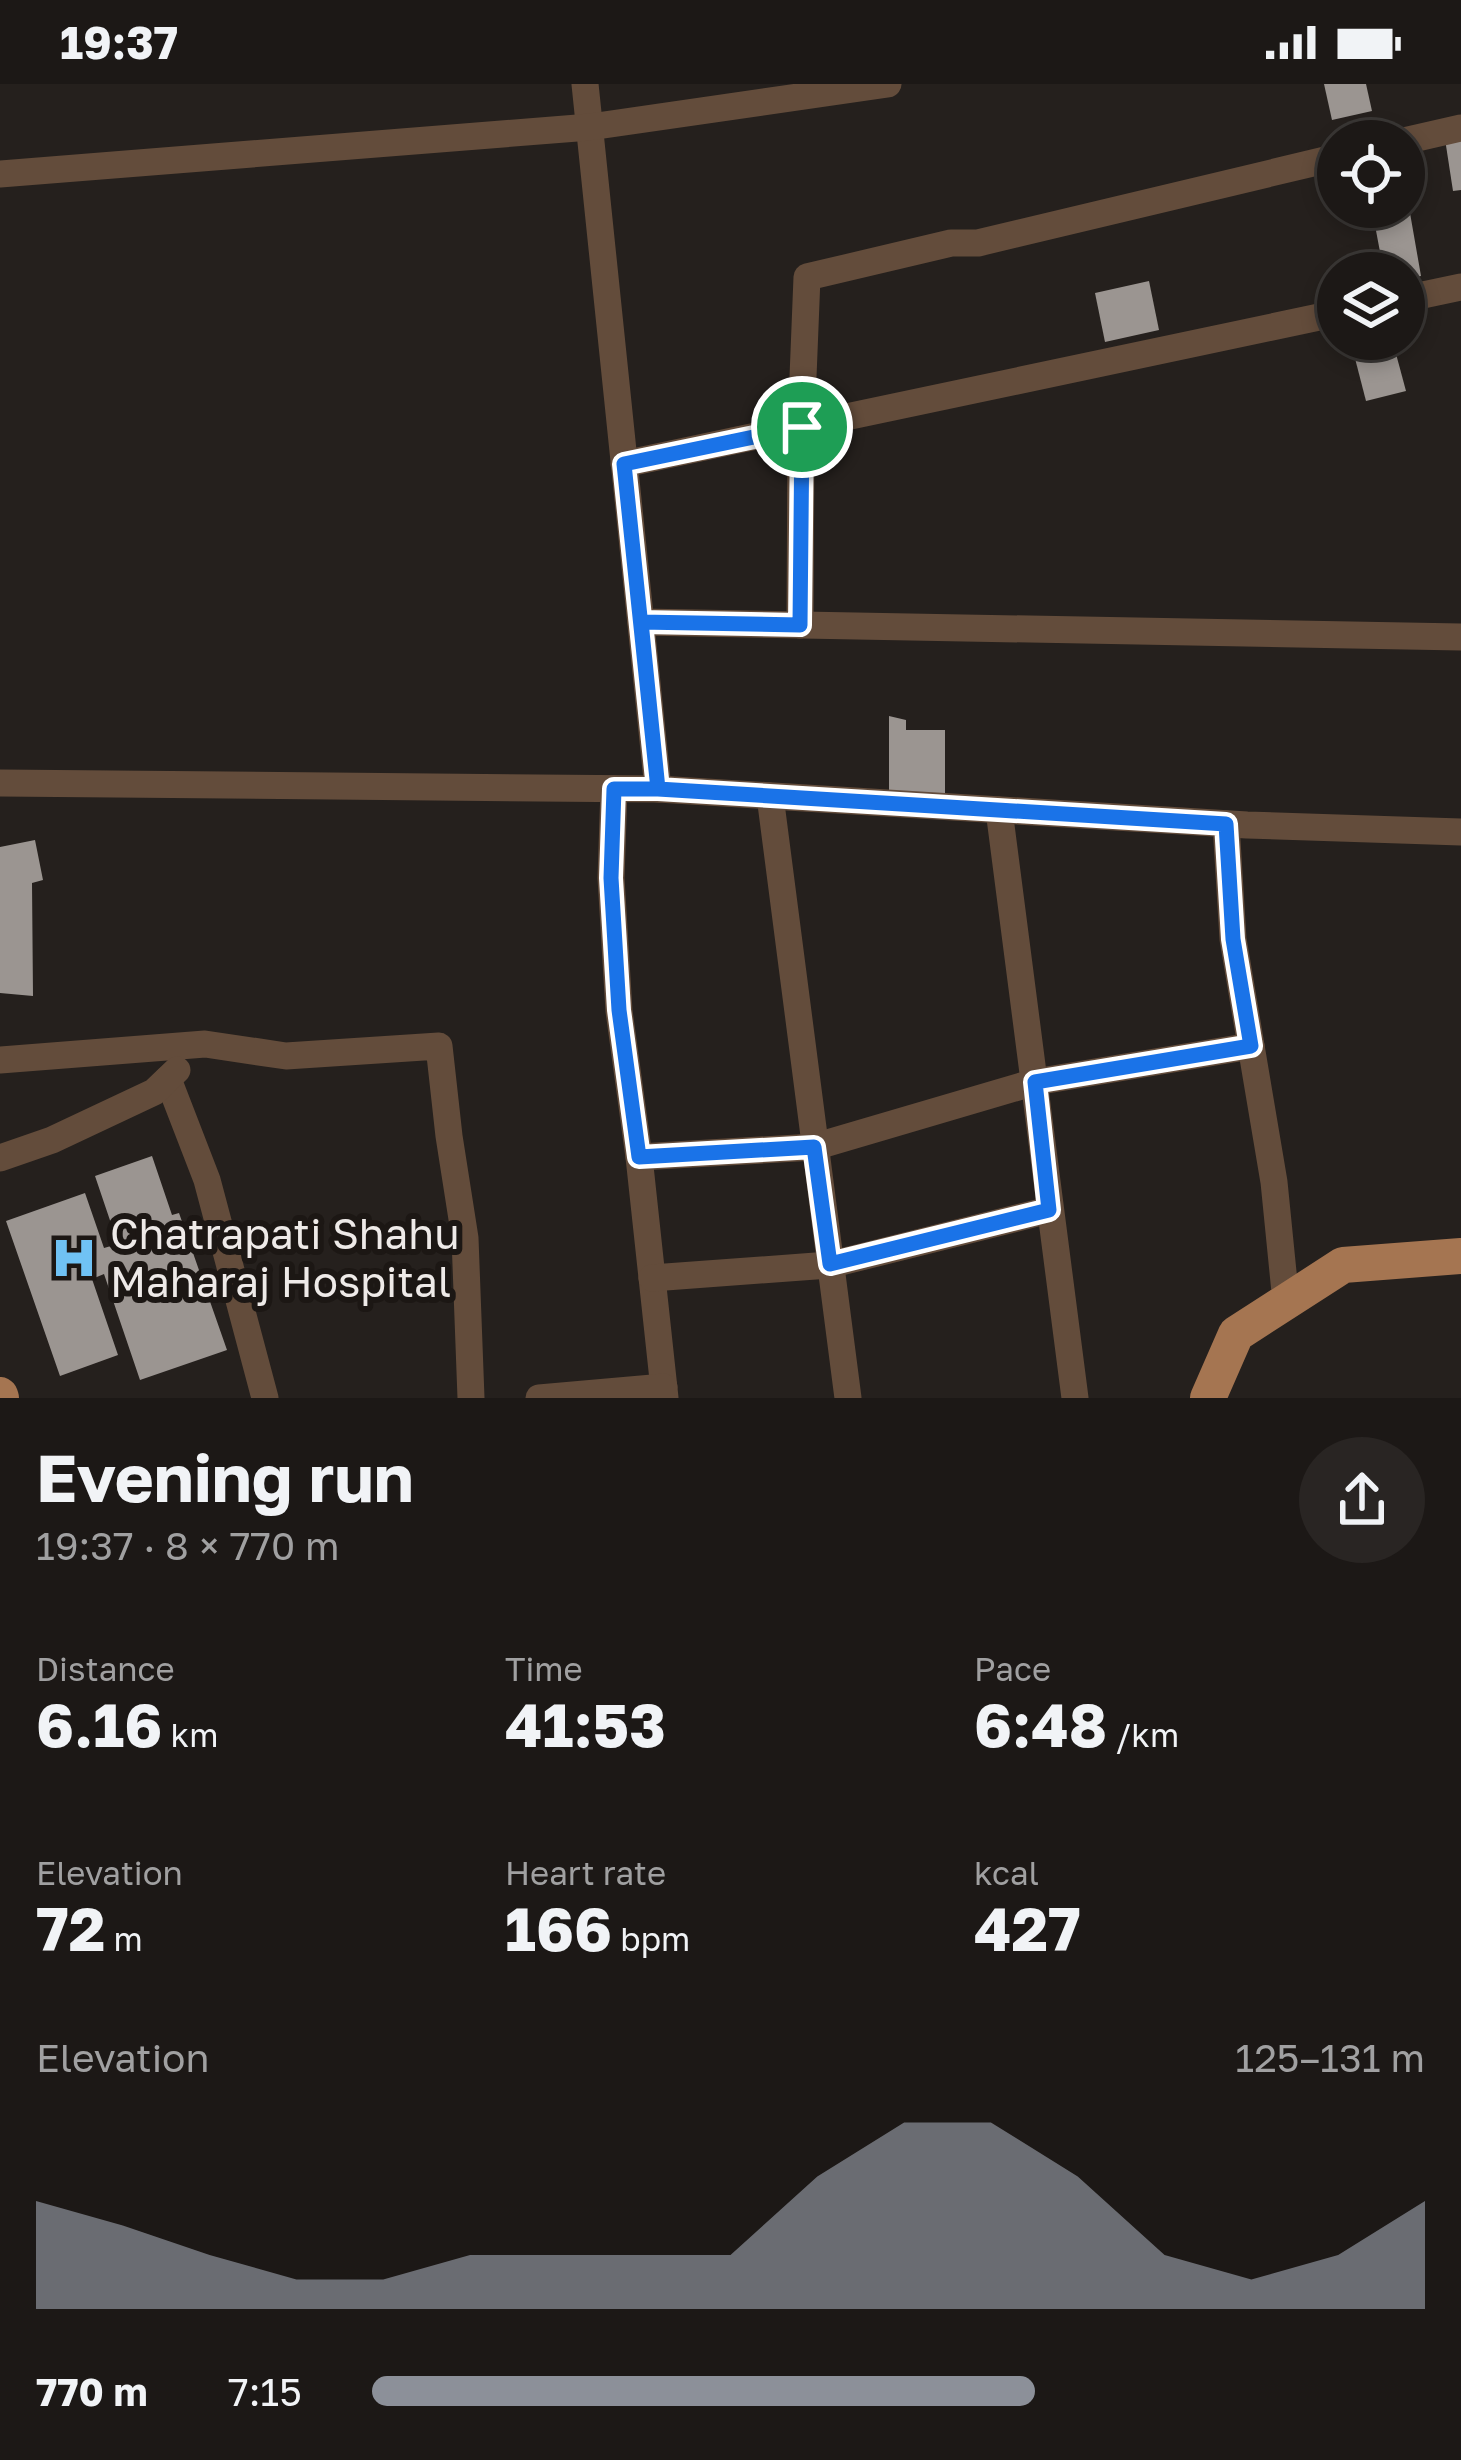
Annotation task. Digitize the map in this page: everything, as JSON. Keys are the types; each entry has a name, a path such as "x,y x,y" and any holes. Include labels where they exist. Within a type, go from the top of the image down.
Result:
{"main road":[{"path":"1208,1398 1236,1334 1342,1265 1461,1256"}],"street":[{"path":"585,84 658,789"},
{"path":"0,174 590,127 888,84"},
{"path":"1425,137 1461,128"},
{"path":"800,625 807,278 952,243 978,243 1317,162"},
{"path":"1425,295 1461,287"},
{"path":"624,464 1317,317"},
{"path":"641,622 1461,638"},
{"path":"0,783 658,789 1226,824 1461,832"},
{"path":"539,1398 664,1393 619,1010 611,878 614,789"},
{"path":"770,796 848,1398"},
{"path":"999,810 1076,1398"},
{"path":"1226,824 1233,939 1274,1182 1286,1302"},
{"path":"0,1060 205,1044 286,1056 439,1046 465,1238 471,1398"},
{"path":"0,1158 52,1140 154,1092 205,1044"},
{"path":"639,1157 814,1147 1035,1082 1251,1046"},
{"path":"168,1079 207,1180 265,1398"},
{"path":"652,1278 830,1264 1049,1210"}],"building":[{"path":"1324,84 1366,84 1372,111 1332,120"},
{"path":"1461,137 1461,190 1453,191 1445,139"},
{"path":"1376,228 1413,228 1417,252 1380,252"},
{"path":"1149,281 1159,330 1105,342 1095,293"},
{"path":"1355,360 1398,360 1406,391 1366,401"},
{"path":"889,716 906,720 906,730 945,730 945,793 889,793"},
{"path":"35,840 43,880 32,883 33,996 0,993 0,847"},
{"path":"152,1156 172,1215 179,1213 227,1350 140,1380 104,1274 92,1279 118,1355 60,1376 6,1221 85,1193 104,1248 118,1244 95,1176"}],"place":[{"name":"Chatrapati Shahu Maharaj Hospital","path":"74,1258"}],"route":[{"path":"802,427 624,464 658,789 614,789 611,878 619,1010 639,1157 814,1147 830,1264 1049,1210 1035,1082 1251,1046 1233,939 1226,824 658,789 641,622 800,625 802,427"}]}
